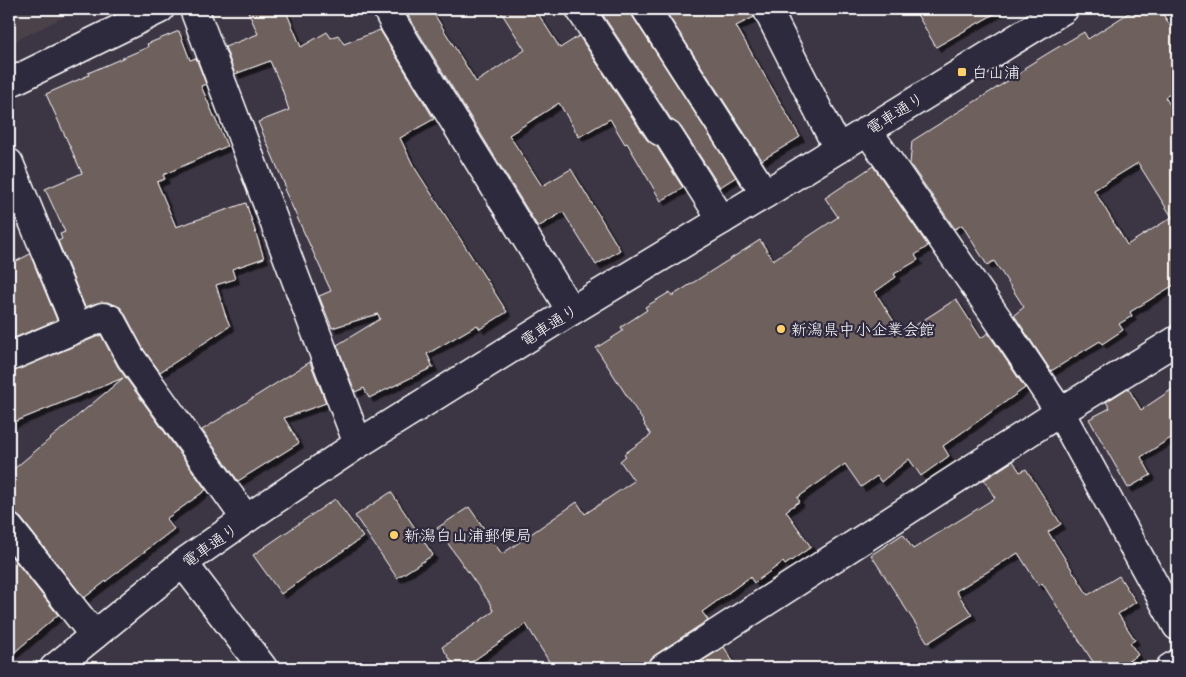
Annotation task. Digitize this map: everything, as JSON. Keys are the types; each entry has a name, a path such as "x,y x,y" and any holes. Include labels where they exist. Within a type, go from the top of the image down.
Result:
{"street":[{"path":"9,83 160,9"},
{"path":"194,9 358,444"},
{"path":"387,9 571,311"},
{"path":"580,9 660,131 668,135 722,220"},
{"path":"646,9 765,194"},
{"path":"767,9 838,149"},
{"name":"電車通り","path":"54,668 183,563 358,444 1064,9"},
{"path":"867,130 1060,412 1177,626"},
{"path":"9,163 77,328"},
{"path":"9,357 103,317 110,319 131,358 246,519"},
{"path":"663,668 1060,412 1177,340"},
{"path":"9,528 94,635"},
{"path":"183,563 263,668"},
{"path":"1170,668 1177,664"}],"shaded area":[{"path":"9,9 80,9 9,44"}],"building":[{"path":"247,9 285,9 301,47 327,32 331,38 338,35 344,44 380,30 434,119 400,138 413,165 507,312 480,329 477,325 427,354 433,367 369,398 364,388 355,392 337,345 380,319 378,314 332,328 319,296 331,291 284,189 286,188 258,122 289,110 281,86 270,61 235,74 225,47 258,34"},
{"path":"404,9 431,9 476,82 525,50 499,9 535,9 560,48 579,36 647,140 657,147 683,188 661,201 627,143 625,144 610,119 579,137 559,103 509,135 542,186 571,169 620,250 596,265 563,212 538,227"},
{"path":"599,9 631,9 633,17 736,177 720,187 681,127 671,119"},
{"path":"664,9 751,9 754,17 736,26 800,137 762,160"},
{"path":"914,9 1003,9 936,47"},
{"path":"1135,9 1160,9 1177,37 1177,90 1165,97 1177,116 1177,283 1130,312 1132,316 1119,324 1123,330 1102,344 1100,341 1051,371 1014,315 1024,307 994,261 987,265 962,225 955,229 910,164 912,141 1025,70 1024,68 1084,32 1088,39","holes":["1138,163 1172,217 1127,245 1094,190"]},
{"path":"179,31 190,60 196,58 206,84 201,86 227,146 163,175 165,179 157,182 176,227 246,203 264,258 232,269 235,279 216,285 230,326 160,372 144,350 120,307 107,302 85,307 58,241 62,239 60,234 65,232 45,189 82,173 46,94 148,47 147,44"},
{"path":"873,166 928,246 915,255 918,260 894,274 896,277 875,292 902,334 956,299 981,338 988,333 1025,388 943,446 949,456 921,476 909,459 881,482 877,476 861,487 845,464 797,498 800,501 786,511 811,547 785,565 783,562 754,583 750,577 702,612 708,620 655,655 649,660 647,668 553,668 526,624 463,668 456,668 442,647 494,611 437,528 469,507 502,554 577,502 585,514 634,481 620,461 626,456 624,454 651,435 596,348 623,331 621,327 647,310 645,307 670,292 672,296 760,240 773,260 838,217 825,198"},
{"path":"30,254 57,320 9,340 9,265"},
{"path":"101,335 118,367 206,490 166,519 174,529 84,598 21,518 9,513 9,473 123,378 9,424 9,372"},
{"path":"310,362 326,403 284,418 299,443 238,481 202,430"},
{"path":"1177,386 1177,434 1141,457 1151,475 1128,488 1089,419 1110,408 1106,402 1128,388 1141,410"},
{"path":"1013,461 1020,472 1026,469 1061,524 1048,532 1088,595 1119,576 1136,602 1118,614 1135,640 1130,643 1138,655 1117,668 1097,668 1042,583 1039,586 1018,553 956,591 972,615 928,643 871,555 903,534 913,549 995,498 984,480"},
{"name":"新潟白山浦郵便局","path":"391,492 433,555 397,578 355,516"},
{"path":"335,499 363,537 281,594 253,555"},
{"path":"9,553 58,615 9,657"},
{"path":"724,647 737,668 691,668"}],"place":[{"name":"白山浦","path":"962,72"},
{"name":"新潟県中小企業会館","path":"781,329"},
{"name":"新潟白山浦郵便局","path":"394,535"}]}
